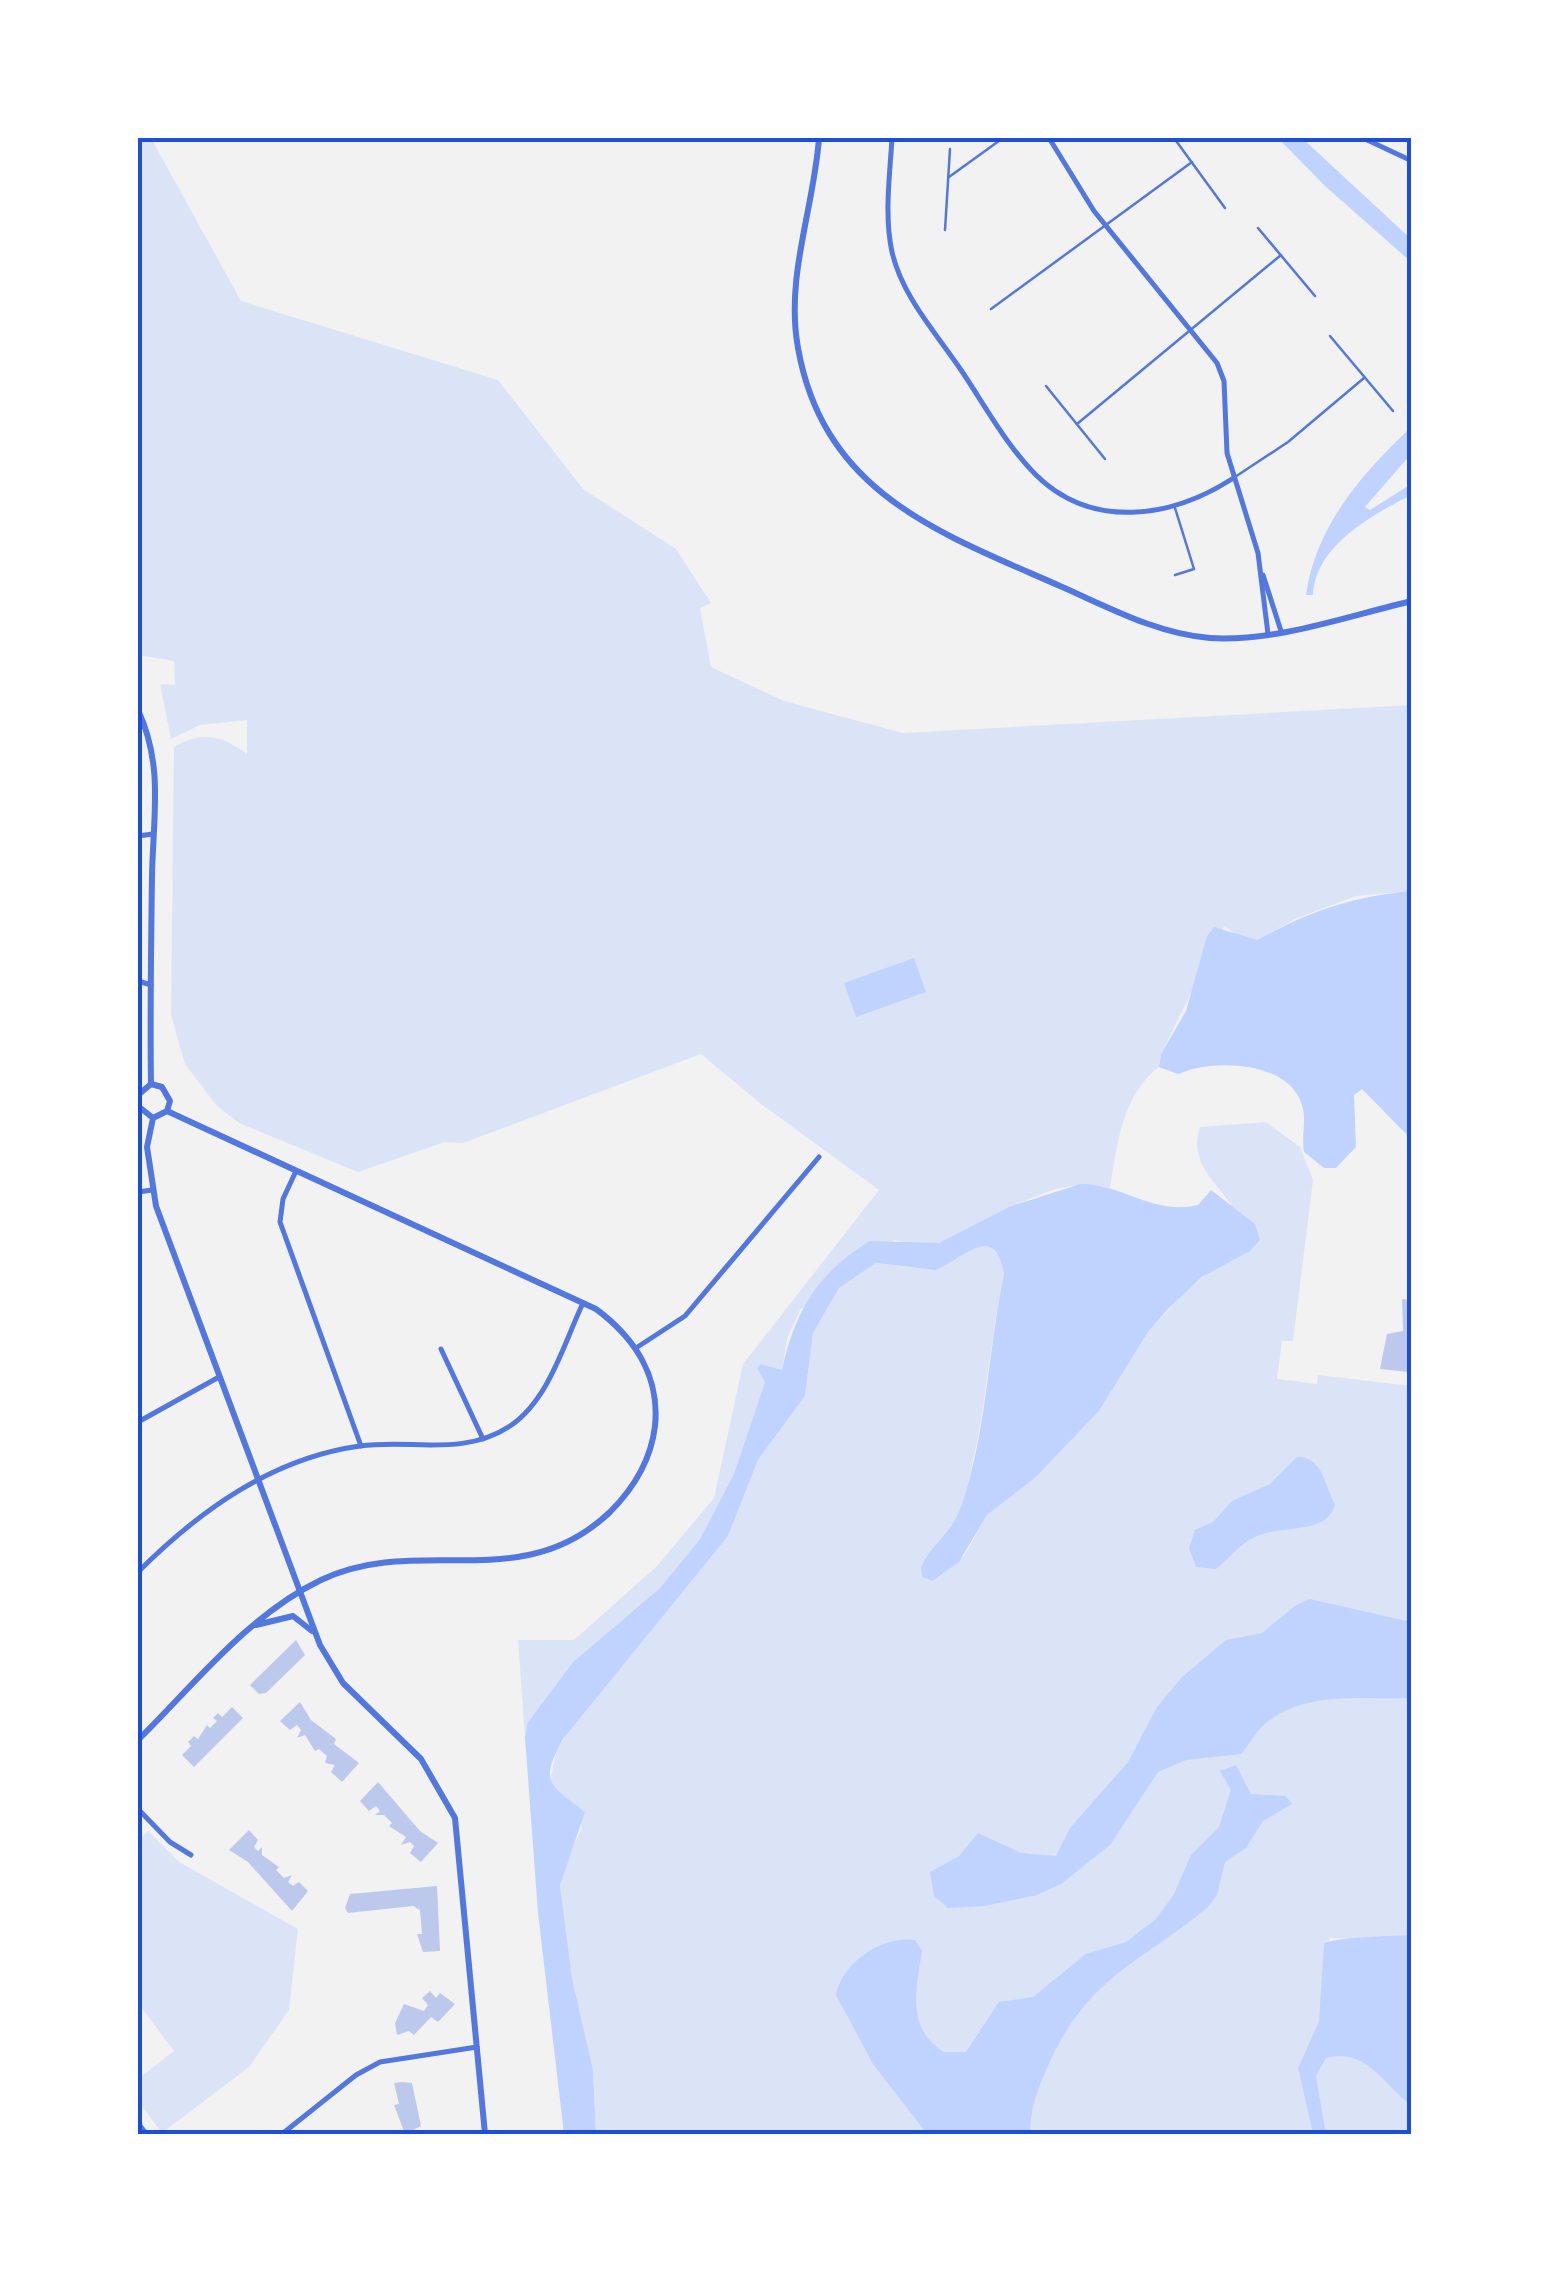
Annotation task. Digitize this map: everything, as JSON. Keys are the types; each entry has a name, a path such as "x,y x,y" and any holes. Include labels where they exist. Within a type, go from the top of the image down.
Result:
{"street":[{"path":"819,138 818,170 795,285 798,349 824,423 857,472 901,510 934,530 1142,622 1207,638 1268,634 1412,601"},
{"path":"892,138 889,218 897,268 912,298 1024,461 1058,492 1086,506 1131,514 1175,506 1232,479"},
{"path":"1050,138 1104,225 1214,356 1224,381 1232,479 1281,631"},
{"path":"1363,138 1412,160"},
{"path":"1263,575 1268,634"},
{"path":"138,710 156,772 152,834 151,1084 138,1096"},
{"path":"138,836 152,834"},
{"path":"138,982 151,985"},
{"path":"151,1084 162,1086 169,1095 167,1112"},
{"path":"138,1106 152,1118"},
{"path":"138,1740 253,1626 302,1591 339,1573 380,1562 528,1558 587,1531 630,1490 650,1450 656,1406 649,1374 636,1348 609,1319 583,1302 167,1112 152,1118"},
{"path":"152,1118 148,1147 152,1190 320,1645"},
{"path":"636,1348 686,1316 818,1156"},
{"path":"296,1171 283,1199 280,1222 361,1446"},
{"path":"138,1192 152,1190"},
{"path":"138,1572 210,1506 258,1480 310,1459 361,1446 446,1447 483,1439 510,1426 537,1399 583,1302"},
{"path":"441,1349 483,1439"},
{"path":"138,1422 220,1377"},
{"path":"253,1626 294,1616 305,1623 343,1683 421,1759 450,1807 463,1882 485,2134"},
{"path":"138,1808 170,1842 191,1855"},
{"path":"282,2134 356,2075 380,2062 477,2047"}],"lane":[{"path":"948,178 1002,138"},
{"path":"1174,138 1225,208"},
{"path":"945,230 950,150"},
{"path":"991,309 1192,162"},
{"path":"1258,228 1314,296"},
{"path":"1077,424 1281,256"},
{"path":"1330,336 1393,411"},
{"path":"1232,479 1288,442 1364,378"},
{"path":"1046,386 1105,459"},
{"path":"1175,506 1194,569 1175,575"}],"shaded area":[{"path":"138,138 151,138 241,301 498,380 583,489 676,549 711,603 700,608 711,667 784,701 903,733 1411,705 1411,891 1356,896 1295,919 1257,940 1244,940 1224,926 1161,1054 1159,1067 1129,1106 1110,1188 1088,1185 1044,1193 935,1243 894,1240 800,1310 787,1339 782,1370 760,1364 757,1367 765,1382 734,1475 700,1539 660,1588 573,1662 528,1722 525,1737 518,1640 574,1640 657,1566 714,1498 743,1364 879,1190 761,1104 701,1054 463,1143 445,1142 358,1172 239,1123 216,1105 185,1064 171,1015 174,747 194,738 212,737 247,754 247,720 200,725 171,739 160,684 175,685 174,661 138,655"},
{"path":"1266,1122 1300,1147 1313,1180 1293,1341 1282,1341 1277,1379 1317,1384 1318,1375 1412,1386 1411,1935 1375,1940 1330,1938 1319,2021 1298,2068 1313,2134 596,2134 593,2070 572,1978 560,1885 562,1870 582,1828 572,1802 558,1796 550,1782 556,1752 572,1725 728,1536 758,1460 805,1396 813,1333 839,1288 876,1263 914,1268 957,1257 977,1246 991,1247 1001,1258 1004,1274 970,1474 959,1513 924,1564 921,1574 929,1581 964,1556 987,1515 1035,1478 1099,1411 1148,1332 1180,1297 1214,1268 1250,1251 1236,1213 1202,1164 1197,1141 1200,1127"},
{"path":"148,1831 179,1862 298,1929 289,2010 249,2067 162,2133 138,2101 138,2079 174,2051 138,2003 138,1841"},
{"path":"1340,2054 1367,2062 1411,2105 1411,2134 1326,2134 1316,2076 1326,2058"}],"water":[{"path":"1278,138 1302,138 1411,239 1411,262 1324,185"},
{"path":"1411,427 1411,454 1365,507 1370,510 1411,484 1411,495 1348,534 1324,562 1313,595 1306,595 1320,546 1344,502"},
{"path":"1411,891 1411,1139 1362,1089 1354,1095 1356,1147 1336,1168 1324,1168 1304,1152 1302,1105 1282,1079 1229,1065 1178,1074 1159,1067 1161,1054 1186,1011 1207,936 1214,927 1257,940 1331,907"},
{"path":"914,958 926,992 856,1017 844,983"},
{"path":"1080,1184 1182,1207 1198,1205 1211,1190 1255,1224 1260,1240 1250,1251 1202,1277 1168,1309 1148,1332 1099,1411 1035,1478 987,1515 959,1562 932,1581 922,1577 921,1568 958,1515 977,1447 1004,1274 1000,1258 985,1246 935,1270 876,1263 839,1288 813,1333 805,1396 758,1460 728,1536 563,1739 550,1775 557,1789 585,1812 560,1885 572,1978 593,2070 596,2134 564,2134 538,1913 525,1737 528,1722 573,1662 660,1588 700,1539 734,1474 765,1382 757,1368 760,1364 782,1370 801,1312 836,1266 870,1241 939,1243 1009,1207"},
{"path":"1297,1457 1318,1466 1335,1504 1330,1514 1312,1525 1253,1538 1216,1569 1196,1567 1189,1548 1195,1530 1213,1522 1232,1501 1270,1484"},
{"path":"1310,1599 1411,1622 1411,1698 1335,1699 1299,1705 1266,1723 1241,1754 1186,1760 1158,1772 1110,1845 1061,1884 1037,1895 985,1906 948,1908 934,1896 930,1872 959,1856 978,1833 1021,1853 1056,1856 1070,1828 1128,1762 1157,1707 1182,1677 1226,1640 1262,1633 1296,1605"},
{"path":"1236,1765 1251,1794 1286,1796 1292,1804 1263,1821 1246,1848 1225,1862 1217,1895 1208,1907 1116,1975 1079,2012 1043,2076 1030,2134 927,2134 873,2064 836,1995 846,1972 878,1947 915,1940 922,1951 916,2007 924,2032 944,2052 966,2052 999,2002 1033,1997 1086,1954 1126,1942 1156,1919 1174,1894 1191,1855 1219,1827 1231,1790 1220,1771"},
{"path":"1411,1935 1411,2105 1364,2063 1341,2056 1326,2058 1316,2076 1326,2134 1313,2134 1298,2068 1319,2021 1324,1944 1350,1938"}],"building":[{"path":"1402,1299 1412,1300 1412,1380 1408,1372 1380,1369 1387,1334 1403,1331"},
{"path":"296,1640 305,1655 266,1693 259,1694 250,1685"},
{"path":"300,1702 311,1720 336,1739 334,1744 359,1763 342,1782 331,1772 335,1765 325,1763 327,1756 319,1749 315,1751 305,1735 297,1738 301,1730 297,1725 290,1730 280,1721"},
{"path":"232,1707 243,1718 194,1767 182,1755 191,1746 188,1742 194,1736 198,1739 207,1725 210,1728 218,1713 222,1717"},
{"path":"378,1782 420,1831 438,1843 421,1862 410,1853 414,1846 410,1842 401,1845 406,1837 389,1826 392,1823 384,1815 375,1815 380,1811 376,1806 369,1811 360,1801"},
{"path":"249,1830 258,1840 254,1847 258,1851 262,1847 262,1855 279,1867 276,1870 284,1878 292,1875 288,1882 293,1886 299,1882 308,1891 292,1911 248,1862 229,1850"},
{"path":"437,1886 440,1951 423,1952 417,1934 422,1934 420,1910 413,1906 348,1913 345,1908 350,1894"},
{"path":"430,1991 436,1998 440,1993 455,2004 438,2022 431,2017 414,2035 409,2031 397,2035 395,2023 404,2004 424,2011 428,2005 422,1998"},
{"path":"394,2083 412,2083 421,2126 405,2134 394,2105 399,2104"}]}
